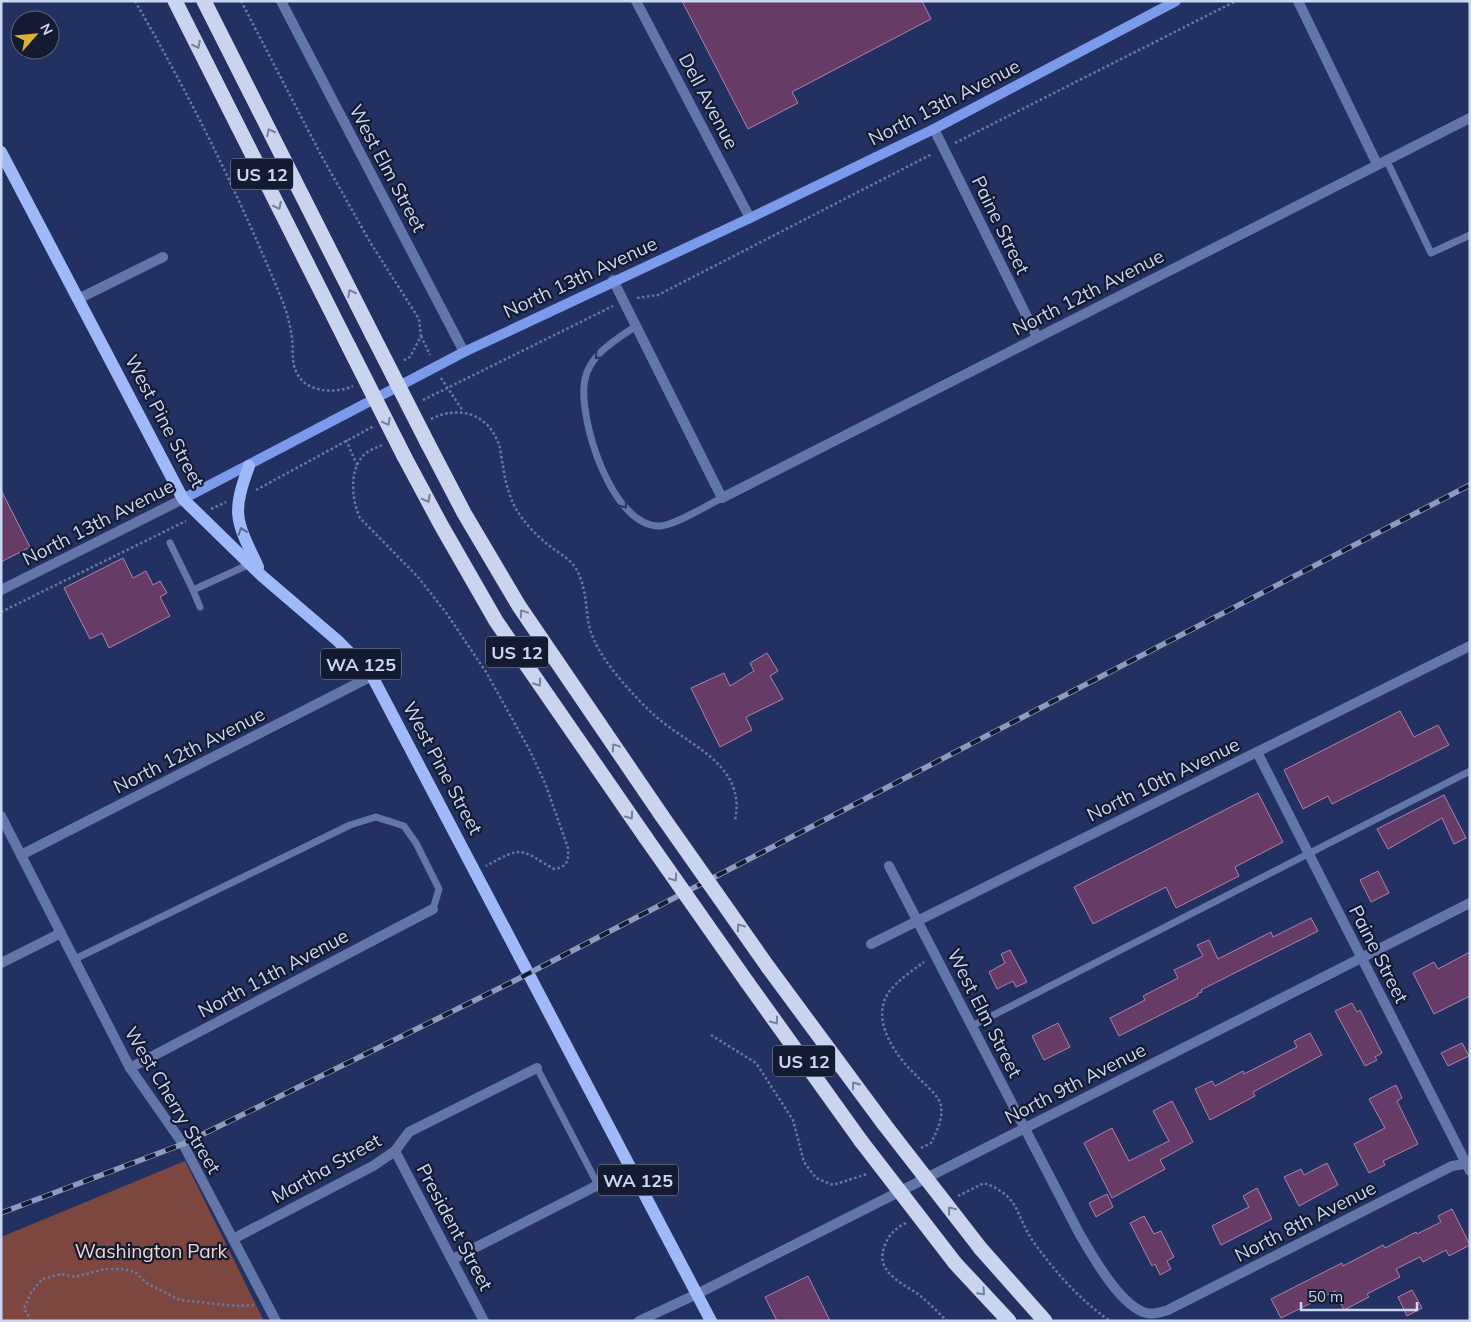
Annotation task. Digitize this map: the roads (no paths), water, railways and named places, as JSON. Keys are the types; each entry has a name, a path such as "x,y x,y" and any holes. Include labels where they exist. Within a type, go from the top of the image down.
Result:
{"highway":[{"name":"US 12","path":"175,1 404,456 496,621 747,982 861,1141 955,1262 1009,1320"},
{"name":"US 12","path":"204,1 427,442 464,513 518,606 768,967 884,1124 981,1248 1045,1321"},
{"path":"1024,1298 1058,1321"}],"main road":[{"name":"North 13th Avenue","path":"184,499 464,352 613,280 750,218 934,129 1176,1"},
{"name":"West Pine Street","path":"1,152 184,499 262,576 338,641 372,676 711,1321"},
{"name":"WA 125","path":"249,466 238,498 237,516 242,534 262,576"}],"street":[{"name":"West Elm Street","path":"281,1 464,352"},
{"name":"Dell Avenue","path":"636,1 750,218"},
{"path":"1298,1 1382,162"},
{"name":"North 12th Avenue","path":"722,498 1470,118"},
{"name":"Paine Street","path":"934,129 1037,337"},
{"path":"78,299 163,257"},
{"path":"613,280 722,498"},
{"name":"North 13th Avenue","path":"1,590 184,499"},
{"name":"North 10th Avenue","path":"871,944 1470,646"},
{"name":"North 12th Avenue","path":"21,854 372,676"},
{"name":"Paine Street","path":"1257,752 1468,1166"},
{"name":"West Cherry Street","path":"1,816 130,1068 175,1130 276,1321"},
{"name":"West Elm Street","path":"889,866 1097,1263 1124,1297 1138,1309 1156,1314"},
{"name":"North 9th Avenue","path":"639,1321 697,1294 1470,903"},
{"name":"North 11th Avenue","path":"130,1068 433,909"},
{"path":"1,963 61,933"},
{"name":"Martha Street","path":"233,1239 373,1166 395,1151 409,1132 538,1068"},
{"name":"President Street","path":"395,1151 484,1321"},
{"name":"North 8th Avenue","path":"1156,1314 1168,1310 1452,1166 1468,1166"},
{"path":"453,1259 598,1185"}],"lane":[{"path":"1382,162 1431,253 1470,235"},
{"path":"636,326 593,359 585,378 584,407 591,438 606,477 626,508 643,523 661,526 722,498"},
{"path":"170,543 200,607"},
{"path":"193,590 250,564"},
{"path":"972,1026 1470,771"},
{"path":"75,959 350,826 376,817 404,826 416,843 438,889 433,909"},
{"path":"538,1068 598,1185"}],"railway":[{"path":"1,1213 183,1144 514,981 1470,485"}],"park label":[{"name":"Washington Park","path":"151,1251"}]}
